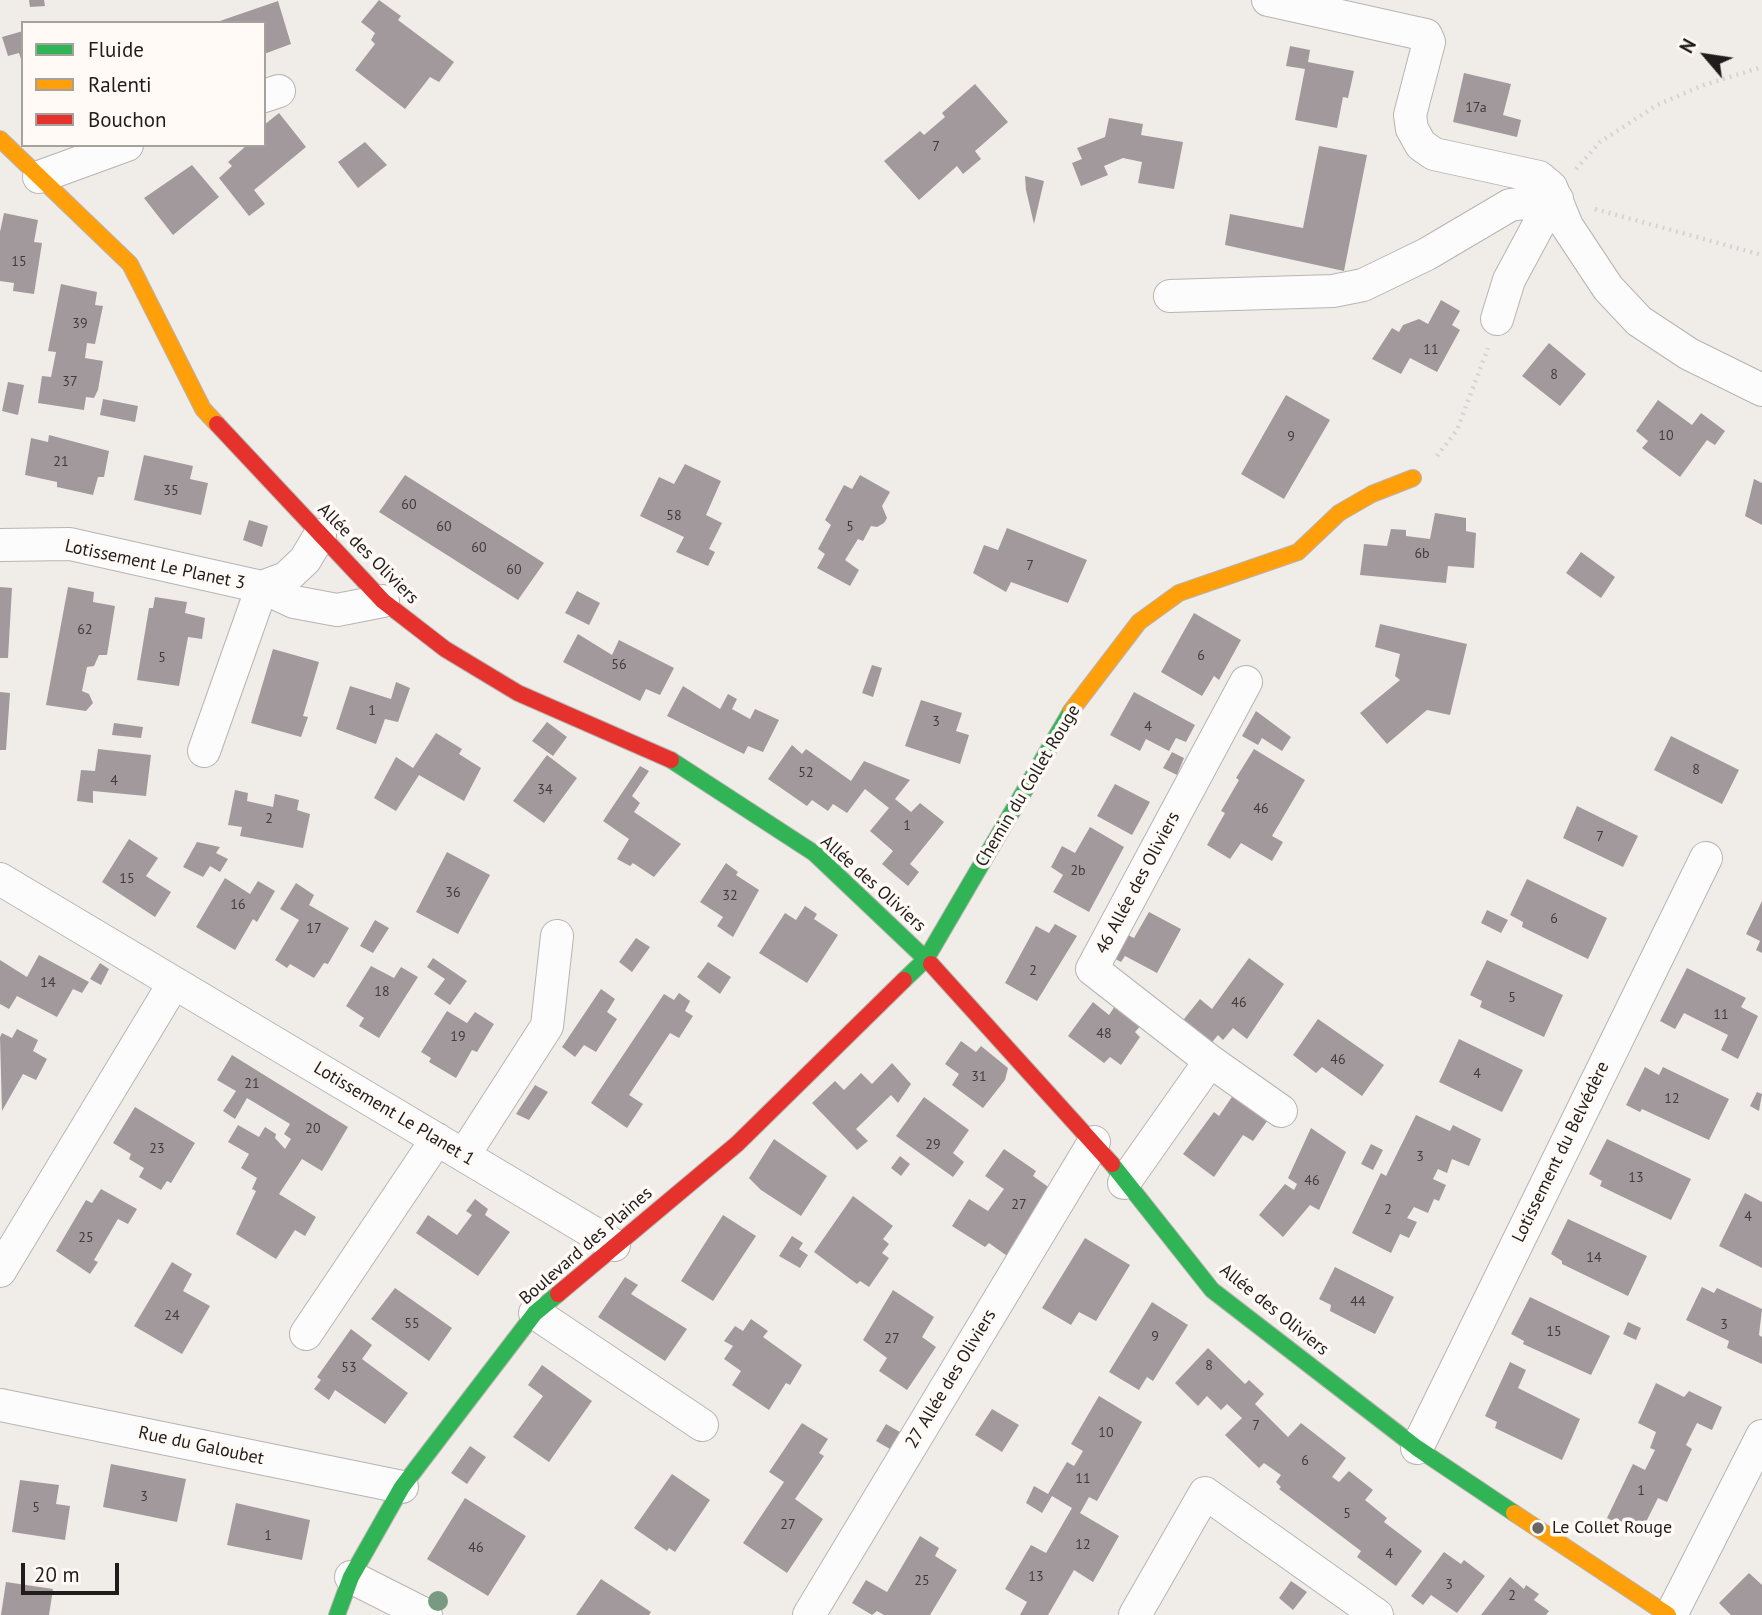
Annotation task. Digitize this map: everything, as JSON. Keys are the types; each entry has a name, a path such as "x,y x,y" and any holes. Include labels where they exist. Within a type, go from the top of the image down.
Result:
{"street":[{"path":"1268,0 1426,35 1429,42 1410,115 1412,129 1421,145 1434,154 1539,177 1551,187 1567,226 1608,288 1639,321 1689,354 1762,390"},
{"name":"Allée des Oliviers","path":"0,139 130,264 203,409 383,601 445,649 518,693 666,756 814,853 926,958 1109,1162 1212,1290 1418,1448 1669,1615"},
{"path":"39,177 122,147"},
{"path":"1170,296 1333,290 1363,285 1427,254 1510,205 1557,199"},
{"path":"1497,319 1509,280 1538,226 1557,199"},
{"name":"Chemin du Collet Rouge","path":"926,958 1068,715 1139,622 1179,593 1298,552 1339,513 1372,494 1413,478"},
{"path":"262,587 286,578 305,560 320,535"},
{"name":"Lotissement Le Planet 3","path":"0,545 69,544 262,587 204,751"},
{"path":"262,587 294,602 337,610 383,601"},
{"name":"46 Allée des Oliviers","path":"1210,1061 1092,969 1246,682"},
{"name":"Lotissement du Belvédère","path":"1418,1448 1706,858"},
{"name":"Lotissement Le Planet 1","path":"0,879 614,1244"},
{"path":"464,1155 547,1026 556,936"},
{"name":"Boulevard des Plaines","path":"337,1615 351,1577 402,1487 535,1313 614,1244 737,1144 926,958"},
{"path":"0,1271 174,983"},
{"path":"833,1615 1109,1162 1210,1061 1280,1111"},
{"path":"306,1334 437,1139"},
{"name":"27 Allée des Oliviers","path":"809,1615 1109,1162"},
{"path":"535,1313 702,1425"},
{"name":"Rue du Galoubet","path":"0,1405 402,1487"},
{"path":"1669,1615 1762,1436"},
{"path":"1135,1615 1205,1493 1377,1615"},
{"path":"351,1577 426,1615"}],"path":[{"path":"1762,67 1704,85 1626,122 1580,162 1557,199 1762,255"},
{"path":"1413,478 1437,456 1457,430 1480,375 1497,319"}],"building":[{"path":"29,0 44,0 45,6 30,7"},
{"path":"379,0 401,16 398,20 454,62 439,82 430,77 405,109 355,70 375,44 371,40 375,33 361,22"},
{"path":"278,1 291,44 266,53 266,21 220,21"},
{"path":"21,32 21,59 19,53 8,56 2,37"},
{"path":"1290,46 1310,50 1308,62 1354,71 1348,98 1343,97 1337,128 1295,120 1305,69 1286,66"},
{"path":"1464,73 1511,84 1503,115 1521,120 1517,137 1453,122"},
{"path":"975,84 1008,122 975,151 981,159 963,174 957,166 919,200 884,161 920,131 924,135 945,117 942,113"},
{"path":"279,113 306,147 254,190 265,204 249,216 219,178 232,166 228,162 245,147 266,147 266,123"},
{"path":"1109,118 1143,124 1141,135 1183,142 1174,189 1138,183 1142,162 1123,158 1104,166 1108,175 1081,186 1072,163 1082,159 1077,148 1105,137"},
{"path":"365,142 387,165 358,188 338,162"},
{"path":"1319,146 1367,155 1344,271 1225,245 1230,214 1303,228"},
{"path":"192,165 219,197 173,235 144,198"},
{"path":"1025,176 1044,181 1034,224 1026,190"},
{"path":"4,213 38,220 34,242 42,243 34,294 13,291 14,283 0,281 0,232"},
{"path":"61,284 97,292 95,305 103,306 95,344 87,343 85,358 103,361 98,390 94,398 86,397 84,410 38,403 42,376 51,377 56,352 48,351"},
{"path":"1441,300 1460,311 1452,325 1460,330 1437,372 1410,358 1401,374 1372,359 1392,328 1399,332 1403,325 1419,319 1428,324"},
{"path":"1549,343 1586,374 1560,406 1522,376"},
{"path":"8,382 24,385 18,415 2,411"},
{"path":"1286,395 1330,420 1284,499 1241,474"},
{"path":"103,399 138,406 135,422 100,415"},
{"path":"1658,400 1692,425 1701,413 1725,431 1715,445 1707,440 1680,477 1642,448 1648,441 1636,431"},
{"path":"49,435 109,451 104,477 98,477 93,495 57,487 57,482 25,475 31,438 48,442"},
{"path":"144,455 193,466 190,479 208,483 201,515 134,500"},
{"path":"685,464 721,481 706,515 722,523 709,549 715,552 708,566 676,552 684,537 640,516 659,477 674,484"},
{"path":"405,475 544,563 518,600 379,512"},
{"path":"860,475 890,492 882,506 887,518 884,523 877,527 871,526 863,541 858,539 845,560 859,570 850,586 817,568 825,554 818,549 831,525 825,520 844,485 852,489"},
{"path":"1754,479 1762,483 1762,525 1745,516"},
{"path":"1435,513 1466,518 1466,531 1476,533 1474,568 1448,566 1446,583 1360,575 1364,544 1387,546 1391,529 1406,530 1406,536 1430,539"},
{"path":"249,520 268,526 262,547 243,540"},
{"path":"1007,528 1087,560 1068,603 1011,582 1006,592 973,573 984,545 998,550"},
{"path":"1581,552 1615,577 1601,598 1566,573"},
{"path":"0,587 12,588 8,658 0,658"},
{"path":"68,587 94,592 93,602 115,606 107,655 99,655 94,666 87,667 82,691 89,694 93,703 86,711 46,705"},
{"path":"577,591 600,603 589,625 565,613"},
{"path":"155,597 187,602 185,613 205,618 202,639 188,637 179,686 137,680 149,608 153,608"},
{"path":"1194,613 1241,640 1219,680 1214,676 1202,696 1161,672"},
{"path":"1380,624 1467,644 1450,715 1427,710 1387,744 1360,713 1400,680 1395,676 1400,654 1375,647"},
{"path":"578,634 612,655 619,640 674,668 660,695 646,689 640,701 563,662"},
{"path":"273,649 319,662 303,716 308,717 301,737 251,723"},
{"path":"872,665 882,668 873,697 862,693"},
{"path":"396,682 410,688 398,722 385,719 376,744 336,729 350,686 391,699"},
{"path":"683,686 720,709 728,694 737,699 732,709 750,719 755,709 779,720 763,752 748,746 744,754 667,716"},
{"path":"0,692 10,693 6,750 0,750"},
{"path":"1134,692 1195,725 1186,742 1176,738 1169,751 1146,739 1140,751 1110,735"},
{"path":"921,700 962,713 956,731 969,735 960,764 905,746"},
{"path":"1256,711 1291,737 1282,751 1262,738 1258,745 1242,736"},
{"path":"547,722 567,737 553,756 532,741"},
{"path":"114,723 143,727 141,738 112,735"},
{"path":"436,733 462,749 459,754 481,768 464,801 419,775 396,811 374,798 396,757 413,768"},
{"path":"1671,736 1739,770 1722,804 1654,770"},
{"path":"792,745 802,754 806,749 851,781 864,761 910,780 895,799 911,812 920,803 944,822 910,864 919,872 908,886 882,864 893,851 870,831 889,808 865,789 847,813 833,804 828,811 812,800 807,806 768,779"},
{"path":"98,749 151,755 146,796 93,791 93,803 77,801 81,770 95,771"},
{"path":"1254,749 1305,780 1272,836 1283,842 1272,861 1241,843 1230,859 1207,845 1225,813 1221,811 1239,780 1236,778"},
{"path":"1172,752 1184,758 1177,775 1163,768"},
{"path":"547,755 577,778 544,823 513,801"},
{"path":"640,766 649,771 632,796 640,803 634,812 681,844 654,877 633,863 630,866 617,859 629,839 603,821"},
{"path":"1115,784 1150,802 1132,835 1097,816"},
{"path":"235,790 248,793 247,801 273,807 275,794 299,800 297,810 310,814 303,848 240,836 242,827 228,825"},
{"path":"1577,806 1638,836 1623,867 1563,838"},
{"path":"1090,827 1124,847 1089,912 1053,892 1063,875 1051,867 1062,846 1075,853"},
{"path":"129,839 158,858 146,876 171,892 155,917 102,882"},
{"path":"197,842 220,847 216,853 228,859 220,872 210,866 203,877 183,867"},
{"path":"447,852 490,875 458,934 416,912"},
{"path":"726,863 738,872 736,875 759,890 733,937 717,926 723,917 700,902"},
{"path":"225,878 250,894 258,881 275,891 257,922 253,919 235,950 196,927"},
{"path":"1527,879 1607,918 1588,959 1522,927 1523,922 1510,915"},
{"path":"296,883 314,895 309,905 349,928 328,964 324,963 314,978 290,964 287,968 275,960 299,920 280,909"},
{"path":"1762,901 1762,953 1756,950 1760,941 1746,934"},
{"path":"805,906 817,914 814,919 838,935 807,983 759,953 785,913 796,920"},
{"path":"1487,910 1508,920 1501,933 1481,923"},
{"path":"1149,912 1181,929 1157,973 1125,956 1121,962 1106,954 1120,931 1134,938"},
{"path":"375,920 389,928 373,953 360,946"},
{"path":"1055,924 1077,936 1037,1001 1005,983 1036,926 1049,933"},
{"path":"636,938 650,947 632,972 619,962"},
{"path":"39,955 89,982 82,993 73,989 57,1017 17,996 9,1009 0,1004 0,960 27,977"},
{"path":"433,958 467,981 450,1005 434,994 445,979 427,967"},
{"path":"1249,958 1284,984 1247,1039 1233,1028 1223,1040 1218,1035 1209,1046 1180,1024 1200,999 1212,1009"},
{"path":"1487,960 1563,995 1544,1037 1480,1007 1482,1001 1470,995"},
{"path":"708,962 731,977 720,994 697,977"},
{"path":"100,963 109,969 101,985 90,979"},
{"path":"371,966 394,978 401,967 418,977 379,1038 359,1026 364,1018 346,1006"},
{"path":"1687,968 1746,998 1741,1007 1758,1016 1738,1059 1721,1050 1728,1035 1684,1013 1675,1029 1660,1021"},
{"path":"601,989 615,999 607,1012 617,1019 596,1052 584,1045 575,1057 562,1047"},
{"path":"679,993 690,1001 685,1011 693,1016 679,1038 670,1033 629,1095 643,1104 627,1128 591,1103 664,994 674,1000"},
{"path":"1093,1002 1109,1015 1117,1003 1144,1022 1135,1032 1140,1037 1121,1065 1110,1057 1104,1063 1068,1036"},
{"path":"447,1011 467,1023 475,1012 494,1024 477,1052 472,1050 456,1078 429,1062 431,1058 421,1052"},
{"path":"1318,1019 1384,1065 1362,1096 1322,1067 1316,1073 1293,1055"},
{"path":"17,1029 38,1040 33,1051 47,1059 36,1080 23,1074 2,1111 0,1037 2,1033 12,1038"},
{"path":"1459,1039 1523,1070 1502,1112 1439,1082"},
{"path":"961,1041 976,1052 981,1046 1008,1068 1005,1080 983,1108 952,1085 959,1074 945,1064"},
{"path":"232,1055 348,1127 322,1171 302,1159 279,1194 316,1217 305,1236 295,1230 276,1259 236,1234 256,1191 252,1189 257,1178 241,1168 249,1154 228,1142 238,1125 259,1137 265,1127 276,1134 275,1138 285,1149 291,1139 284,1134 290,1124 247,1098 235,1119 223,1111 236,1091 217,1080"},
{"path":"892,1063 911,1084 898,1103 891,1095 856,1129 868,1141 857,1150 812,1103 835,1081 844,1090 861,1073 872,1084"},
{"path":"1645,1067 1659,1075 1663,1067 1729,1099 1709,1140 1642,1109 1640,1112 1626,1105"},
{"path":"535,1085 548,1092 529,1120 516,1114"},
{"path":"1236,1091 1270,1117 1253,1141 1243,1135 1214,1177 1183,1154 1214,1112 1219,1116"},
{"path":"1757,1092 1762,1094 1759,1111 1750,1106"},
{"path":"924,1097 969,1130 953,1153 964,1162 953,1177 896,1136"},
{"path":"135,1107 195,1143 171,1183 167,1181 161,1190 139,1177 144,1168 129,1159 131,1154 113,1143"},
{"path":"1416,1115 1450,1131 1453,1125 1481,1139 1469,1166 1452,1159 1447,1173 1438,1169 1433,1179 1446,1185 1439,1201 1434,1199 1428,1213 1414,1207 1407,1218 1417,1222 1409,1238 1400,1234 1391,1253 1352,1233 1381,1173 1386,1176"},
{"path":"1311,1128 1346,1152 1319,1210 1310,1205 1283,1237 1259,1215 1285,1184 1294,1190 1297,1184 1288,1178"},
{"path":"774,1139 827,1176 801,1216 761,1190 749,1178"},
{"path":"1607,1139 1691,1179 1671,1220 1600,1186 1602,1181 1589,1174"},
{"path":"1371,1144 1383,1150 1373,1170 1361,1164"},
{"path":"1004,1149 1036,1171 1033,1176 1054,1191 1010,1258 989,1243 985,1247 952,1226 969,1199 988,1211 1004,1189 985,1176"},
{"path":"900,1156 910,1164 901,1176 891,1168"},
{"path":"101,1189 137,1209 128,1224 118,1219 94,1260 98,1262 90,1274 56,1251 86,1200 92,1203"},
{"path":"1745,1193 1762,1202 1762,1268 1719,1246"},
{"path":"853,1196 893,1226 883,1239 889,1244 882,1253 889,1258 869,1287 860,1281 857,1284 814,1252"},
{"path":"475,1199 488,1209 485,1215 510,1232 478,1276 416,1233 428,1215 457,1235 472,1215 466,1211"},
{"path":"723,1215 756,1236 713,1301 681,1281"},
{"path":"1568,1219 1647,1256 1628,1296 1562,1264 1562,1261 1551,1254"},
{"path":"792,1236 803,1243 799,1249 808,1255 800,1268 779,1256"},
{"path":"1085,1238 1130,1265 1096,1321 1079,1312 1071,1325 1042,1308"},
{"path":"172,1262 192,1274 183,1291 210,1306 182,1354 134,1326"},
{"path":"1335,1267 1394,1297 1375,1334 1330,1311 1331,1305 1319,1299"},
{"path":"625,1277 638,1285 631,1294 687,1329 665,1361 598,1317"},
{"path":"1702,1287 1714,1293 1717,1288 1762,1309 1759,1335 1762,1337 1762,1364 1727,1348 1729,1341 1686,1320"},
{"path":"395,1288 452,1328 429,1361 371,1319"},
{"path":"893,1290 934,1317 922,1337 936,1347 907,1390 879,1371 887,1358 863,1340"},
{"path":"1530,1297 1610,1336 1591,1375 1523,1344 1524,1341 1511,1334"},
{"path":"1152,1302 1188,1325 1153,1381 1147,1377 1139,1390 1109,1372"},
{"path":"751,1319 768,1331 763,1337 802,1365 790,1385 786,1383 769,1410 732,1385 741,1371 724,1359 733,1346 724,1341 735,1326 743,1331"},
{"path":"1628,1322 1641,1328 1636,1340 1623,1334"},
{"path":"351,1329 372,1345 362,1359 408,1393 385,1424 335,1390 329,1400 314,1389 321,1380 317,1377"},
{"path":"1208,1348 1245,1384 1249,1380 1264,1394 1255,1404 1288,1437 1301,1423 1346,1458 1332,1477 1339,1482 1349,1471 1373,1490 1365,1500 1387,1518 1384,1522 1422,1551 1396,1586 1357,1557 1361,1551 1279,1489 1281,1487 1276,1482 1281,1475 1264,1463 1259,1468 1225,1435 1242,1418 1227,1404 1221,1410 1207,1396 1198,1406 1175,1383"},
{"path":"1510,1362 1526,1370 1518,1388 1580,1419 1562,1460 1495,1428 1497,1422 1485,1416"},
{"path":"542,1365 592,1401 549,1462 513,1437 543,1396 528,1385"},
{"path":"1656,1383 1684,1397 1689,1391 1722,1407 1712,1430 1697,1423 1686,1445 1692,1449 1667,1502 1658,1498 1640,1534 1607,1518 1633,1464 1645,1470 1655,1450 1650,1448 1656,1432 1638,1423"},
{"path":"1099,1396 1142,1422 1097,1501 1089,1497 1080,1513 1119,1536 1093,1582 1074,1570 1048,1615 1020,1615 1027,1602 1005,1589 1031,1545 1046,1553 1072,1508 1052,1496 1042,1513 1026,1503 1034,1486 1048,1494 1067,1462 1074,1466 1083,1451 1071,1444"},
{"path":"992,1409 1019,1425 1002,1452 975,1435"},
{"path":"802,1423 828,1439 819,1453 824,1456 795,1499 823,1519 787,1573 743,1543 784,1482 769,1472"},
{"path":"886,1424 900,1432 890,1449 876,1441"},
{"path":"470,1446 486,1457 467,1484 451,1473"},
{"path":"111,1464 186,1479 177,1522 103,1507"},
{"path":"672,1474 710,1500 675,1552 669,1548 667,1551 634,1528"},
{"path":"20,1480 59,1485 56,1504 70,1506 65,1540 12,1532"},
{"path":"465,1498 526,1536 488,1596 427,1559"},
{"path":"236,1503 310,1520 302,1560 227,1545"},
{"path":"920,1536 939,1548 935,1556 957,1570 930,1615 884,1615 877,1611 872,1615 852,1603 866,1580 887,1592"},
{"path":"1444,1552 1461,1564 1464,1560 1485,1576 1457,1613 1431,1595 1423,1605 1411,1596"},
{"path":"1749,1573 1762,1585 1762,1615 1731,1615 1719,1603"},
{"path":"1510,1577 1524,1589 1526,1585 1539,1594 1534,1600 1549,1611 1546,1615 1481,1615"},
{"path":"601,1579 651,1612 649,1615 576,1615"},
{"path":"1291,1581 1307,1592 1293,1610 1279,1598"},
{"path":"6,1582 53,1589 49,1615 1,1615"}],"traffic: fast":[{"path":"904,980 926,959 1071,711"},
{"path":"671,760 814,853 931,964"},
{"path":"1112,1164 1212,1290 1417,1448 1514,1513"},
{"path":"337,1615 351,1577 402,1487 535,1313 558,1294"}],"traffic: slow":[{"path":"0,139 130,264 203,409 217,424"},
{"path":"1071,711 1139,622 1179,593 1298,552 1339,513 1372,494 1413,478"},
{"path":"1514,1513 1668,1615"}],"traffic: jam":[{"path":"217,424 383,601 445,649 518,693 671,760"},
{"path":"931,964 1112,1164"},
{"path":"558,1294 737,1144 904,980"}],"place":[{"name":"Le Collet Rouge","path":"1538,1528"}]}
